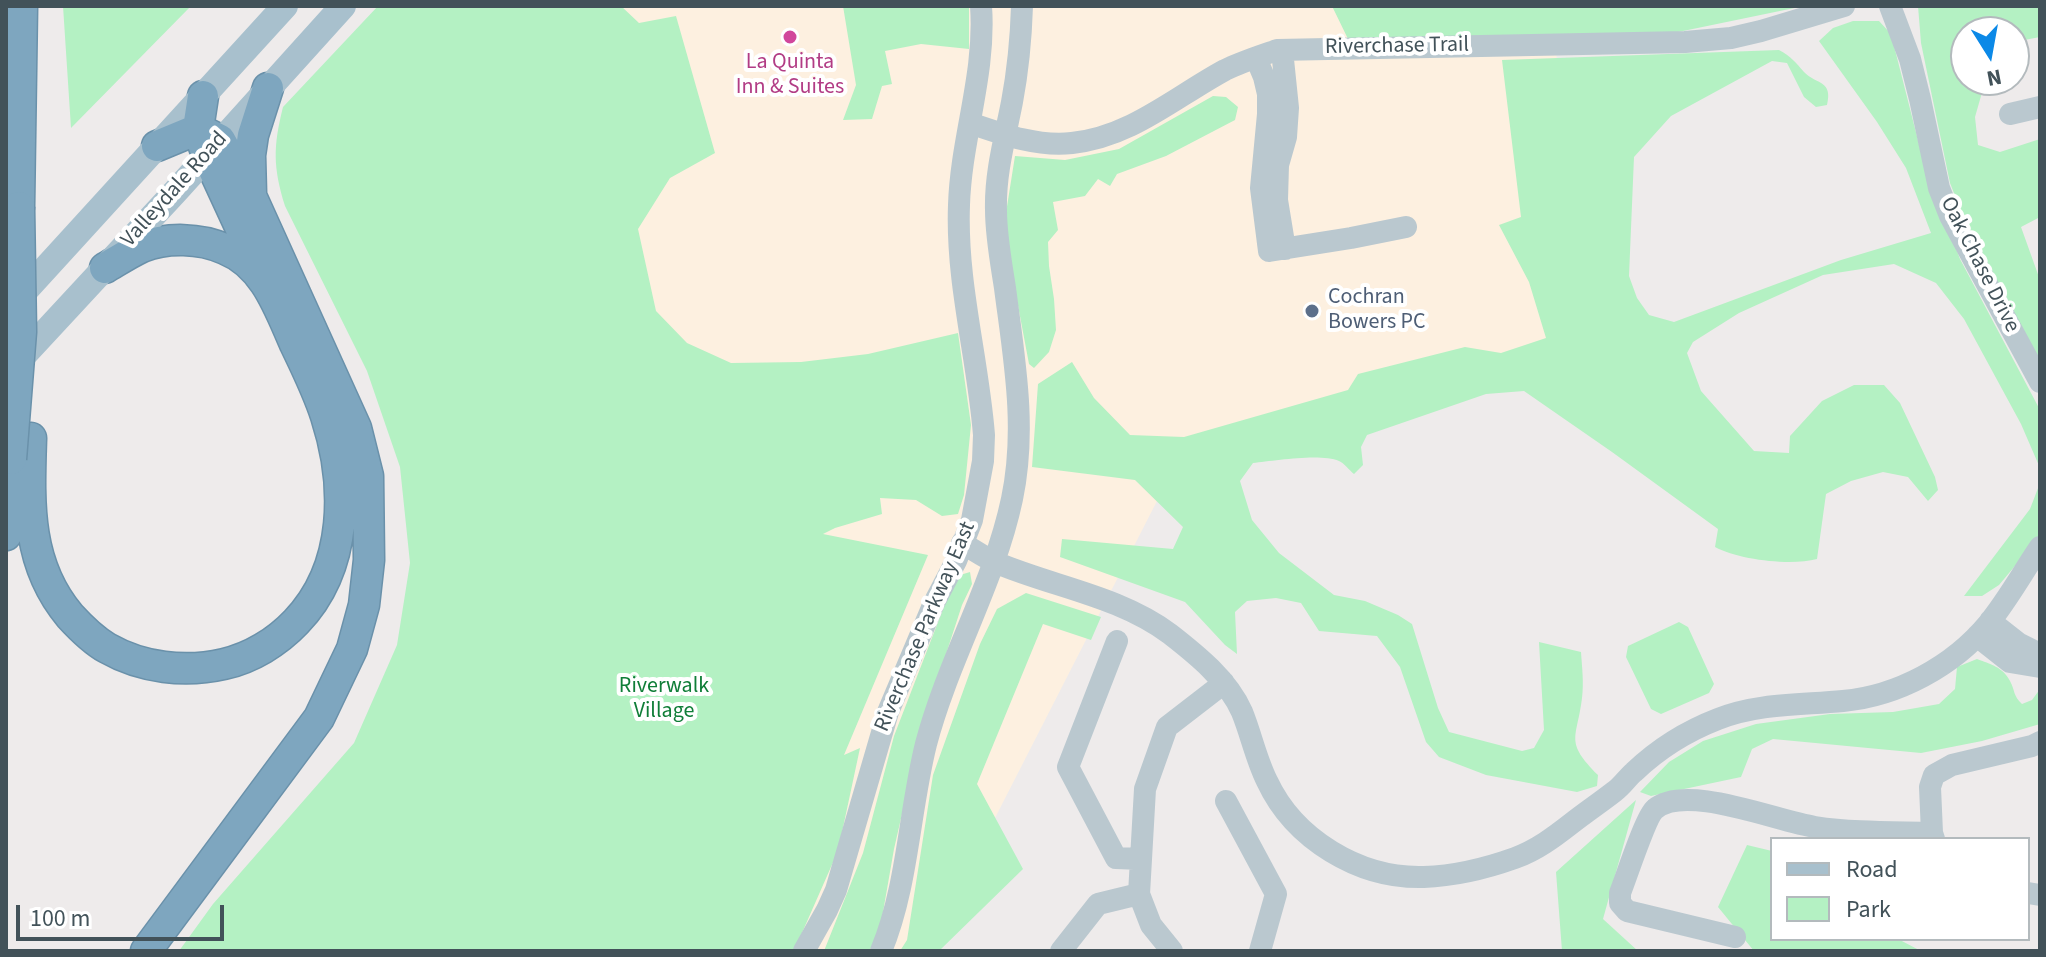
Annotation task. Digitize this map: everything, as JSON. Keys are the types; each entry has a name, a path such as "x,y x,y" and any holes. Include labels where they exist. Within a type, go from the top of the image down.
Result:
{"highway":[{"path":"22,6 14,322 21,453 35,547 57,600 103,646 139,662 189,669 213,667 253,655 286,633 316,597 330,565 339,523 339,475 327,417 263,277 208,142 203,96"},
{"path":"251,196 253,135 268,88"},
{"path":"157,146 208,142"},
{"path":"146,951 319,718 352,649 364,605 369,560 368,476 356,428 251,196 208,142"},
{"path":"105,268 153,243 188,241 234,253 263,277"},
{"path":"6,535 21,453"}],"main road":[{"name":"Valleydale Road","path":"14,322 157,146 285,6"},
{"name":"Valleydale Road","path":"6,374 105,268 208,142 268,88 343,6"}],"street":[{"name":"Riverchase Parkway East","path":"804,951 836,890 896,689 972,520 983,461 982,412 958,242 960,193 981,47 981,6"},
{"name":"Riverchase Parkway East","path":"881,951 892,922 922,758 945,683 993,562 1016,473 1018,381 996,210 998,171 1021,46 1022,6"},
{"name":"Riverchase Trail","path":"970,123 1034,141 1072,143 1136,124 1227,70 1282,50 1685,42 1731,38 1844,6"},
{"name":"Oak Chase Drive","path":"1890,6 1910,59 1939,188 1950,216 2040,382"},
{"path":"1277,250 1278,165 1286,137 1288,108 1282,50"},
{"path":"1256,58 1268,94 1261,188 1277,250"},
{"path":"2010,114 2040,107"},
{"path":"1277,250 1406,227"},
{"path":"962,543 993,562 1141,616 1169,634 1224,683 1240,709 1267,782 1288,815 1308,836 1352,862 1374,870 1413,877 1470,870 1532,851 1614,792 1661,750 1709,723 1754,709 1854,700 1910,683 1950,660 1984,629 2040,547"},
{"path":"1984,629 2040,654"},
{"path":"1984,629 2010,662 2040,667"},
{"path":"1117,641 1068,767 1116,858 1141,859"},
{"path":"1172,951 1151,925 1139,894 1145,789 1167,727 1224,683"},
{"path":"1735,937 1627,911 1620,903 1620,893 1651,811 1665,802 1688,799 1719,803 1804,825 1933,836 1930,787 1934,775 1952,765 2040,742"},
{"path":"1226,801 1276,894 1260,951"},
{"path":"1061,951 1098,904 1139,894"}],"shaded area":[{"path":"552,6 1557,6 1554,341 1181,454 927,951 375,951"}],"green space":[{"path":"63,6 191,6 71,128"},
{"name":"Riverwalk Village","path":"378,6 621,6 639,23 676,16 715,153 670,178 638,229 656,311 687,343 731,363 801,362 868,354 958,333 971,425 964,495 958,514 942,516 916,500 880,498 882,514 823,534 928,555 844,755 860,748 838,851 794,951 179,951 213,904 354,743 397,645 410,563 400,467 367,371 285,206 276,157 283,107"},
{"path":"843,6 969,6 969,49 921,44 885,51 892,84 882,86 872,119 843,120 856,85"},
{"path":"1332,6 1804,6 1654,37 1349,41"},
{"path":"1918,6 2040,6 2040,37 2030,39 2030,16 1950,16 1950,96 1981,96 1975,117 1978,145 2000,152 2040,139 2040,217 2021,227 2040,280 2040,366 1976,249 1950,183 1921,43"},
{"path":"1853,21 1879,21 1891,34 1923,160 1960,259 2040,410 2040,468 2021,424 1964,319 1936,283 1894,264 1823,275 1739,313 1693,342 1687,353 1701,391 1754,451 1789,453 1790,436 1822,401 1854,385 1884,385 1900,403 1935,477 1938,490 1928,501 1908,477 1883,472 1851,481 1826,494 1817,559 1793,562 1765,560 1715,547 1718,529 1524,391 1486,394 1367,435 1361,447 1363,465 1354,474 1341,462 1331,459 1296,458 1253,463 1240,481 1252,520 1279,553 1334,595 1365,601 1412,624 1438,708 1449,732 1522,751 1534,748 1544,730 1539,642 1581,652 1583,692 1575,739 1580,754 1598,775 1597,786 1577,792 1486,775 1439,757 1426,742 1400,667 1377,636 1319,631 1301,603 1276,598 1247,601 1235,612 1237,654 1185,602 1060,557 1062,539 1173,549 1183,527 1135,480 1032,467 1038,384 1072,362 1094,398 1130,435 1184,437 1348,390 1358,374 1465,347 1501,353 1546,338 1529,282 1499,225 1521,217 1502,60 1779,50 1826,87 1827,105 1816,107 1804,97 1787,63 1772,61 1671,116 1634,157 1629,276 1637,298 1649,315 1674,322 1841,260 1931,233 1906,168 1819,41 1833,28"},
{"path":"1213,96 1226,97 1238,107 1235,120 1166,156 1117,174 1110,186 1098,179 1085,196 1053,202 1058,230 1048,242 1056,330 1049,352 1034,368 1029,364 1005,219 1015,156 1065,160 1119,149"},
{"path":"2040,483 2040,536 1999,585 1982,596 1964,596 2030,509"},
{"path":"970,572 972,584 962,605 921,731 894,849 879,935 869,951 824,951 863,853 894,736 945,604 960,575"},
{"path":"1026,593 1101,617 1091,640 1043,624 977,784 1023,869 939,951 900,951 907,940 933,775 980,644 997,609"},
{"path":"1679,622 1688,627 1714,684 1709,693 1661,714 1651,709 1626,657 1628,646"},
{"path":"1977,659 2004,672 2022,704 2032,700 2040,689 2040,724 1982,741 1921,753 1773,739 1752,749 1741,777 1651,796 1640,792 1669,762 1703,741 1756,724 1830,714 1893,712 1939,704 1955,689 1957,667"},
{"path":"1636,800 1603,919 1638,951 1562,951 1556,872"},
{"path":"1747,845 1770,851 1770,941 1902,941 1921,951 1754,951 1718,907"}],"place":[{"name":"La Quinta Inn & Suites","path":"790,37"},
{"name":"Cochran Bowers PC","path":"1312,311"}]}
